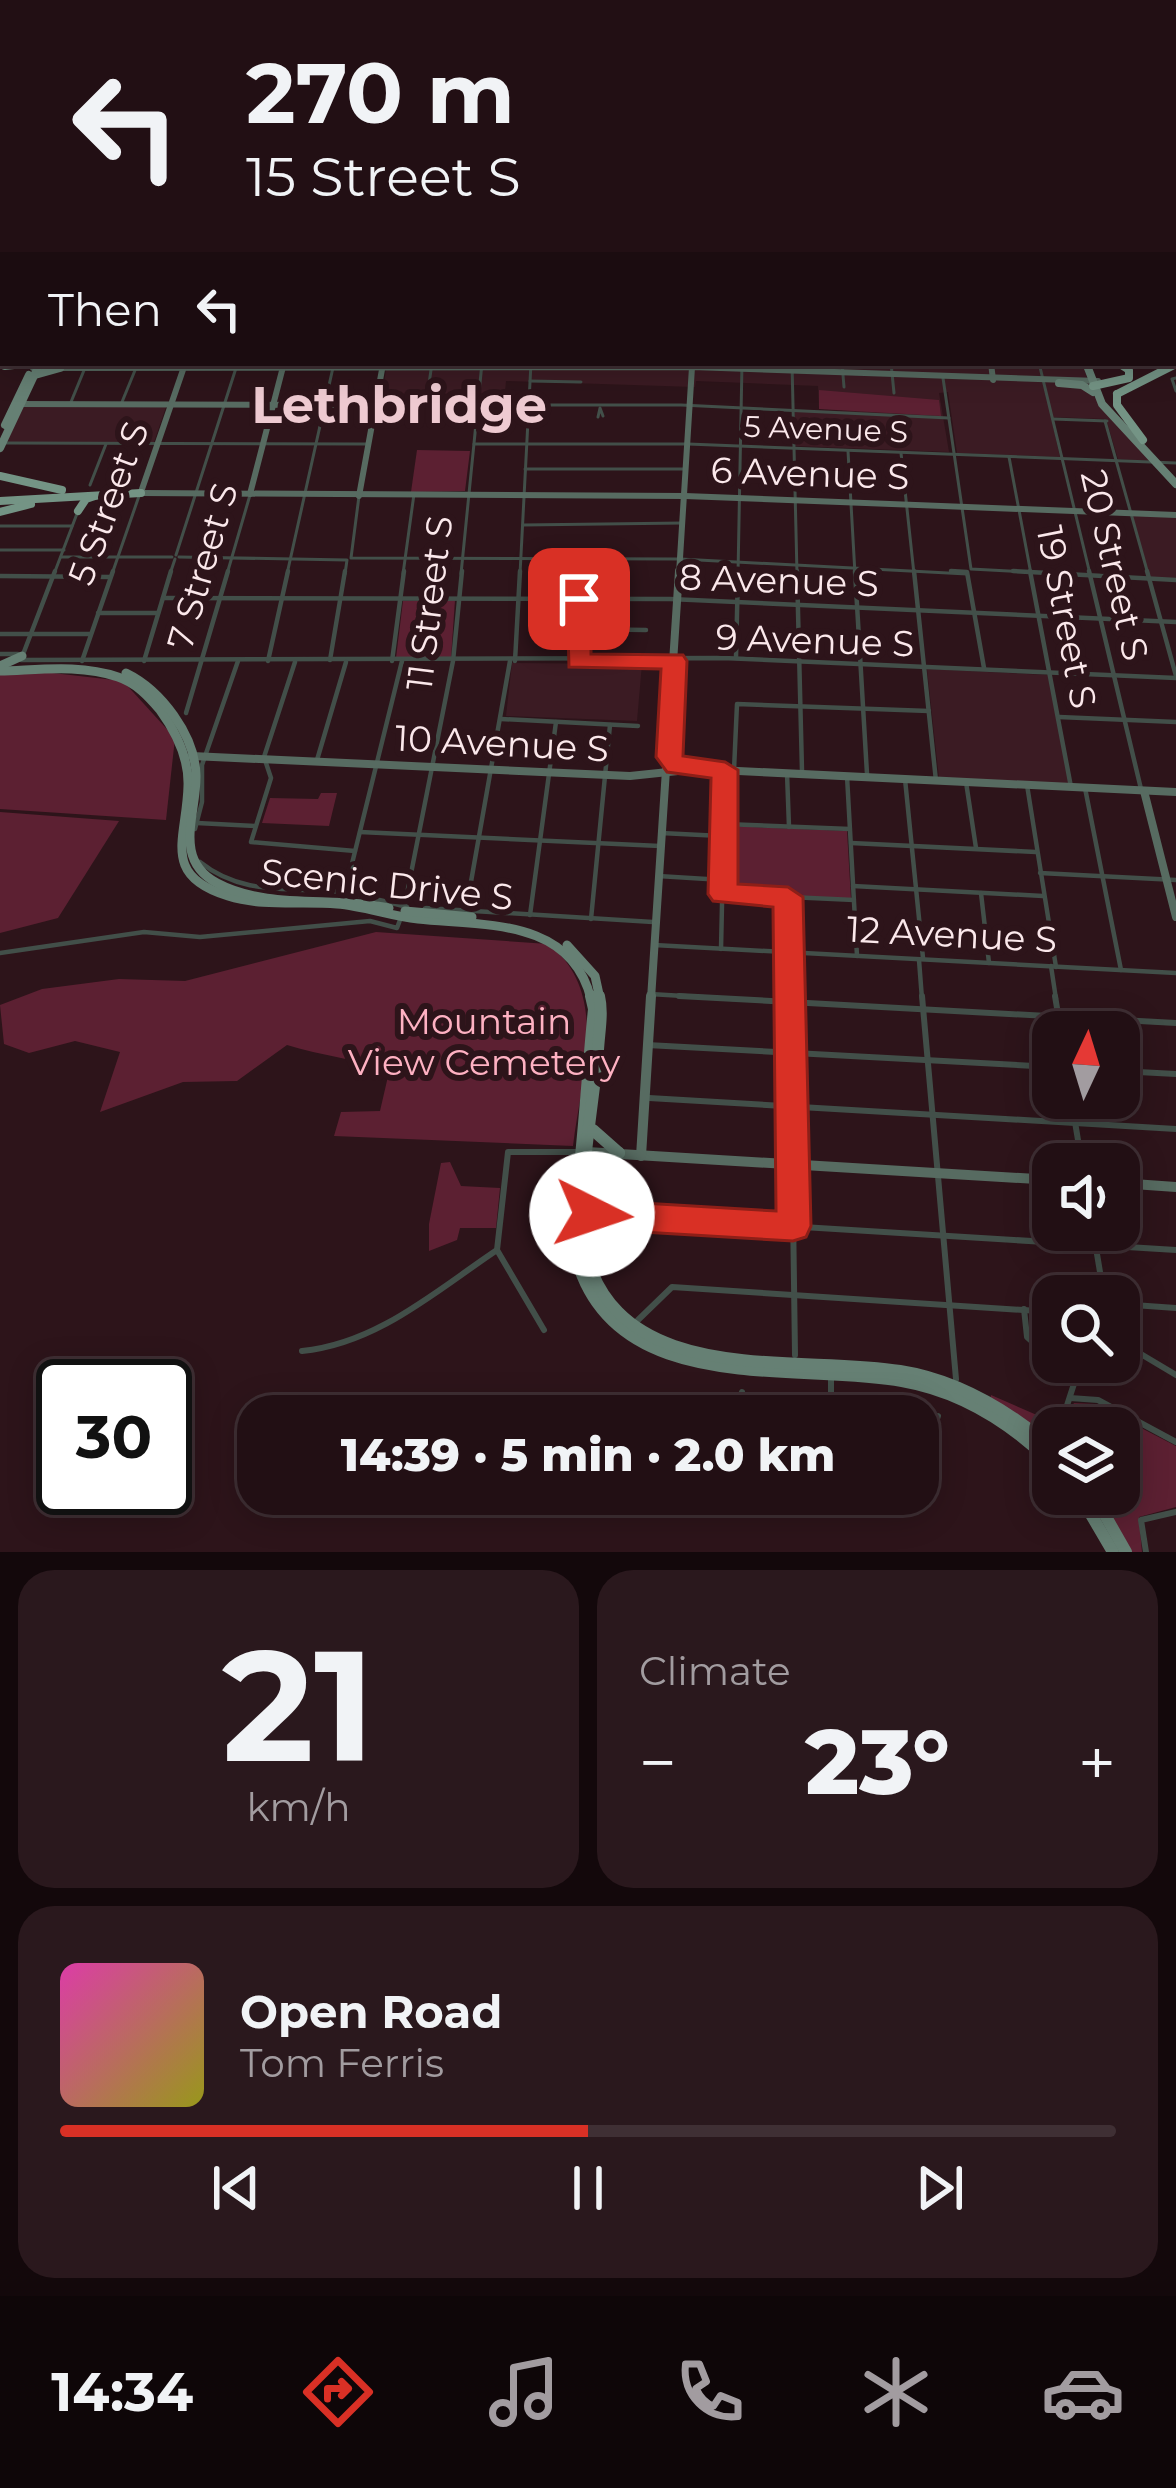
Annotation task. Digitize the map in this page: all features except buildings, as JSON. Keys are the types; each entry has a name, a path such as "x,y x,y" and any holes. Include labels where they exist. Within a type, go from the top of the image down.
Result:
{"highway":[{"path":"1095,382 1119,382 1131,374 1122,366"},
{"path":"1117,394 1148,366"},
{"path":"1117,394 1163,366"},
{"path":"1117,394 1117,405 1143,440"},
{"path":"3,479 91,491"},
{"path":"0,504 14,488 3,479"},
{"path":"0,504 91,491"},
{"path":"78,512 91,491"},
{"name":"6 Avenue S","path":"0,504 91,491 140,494"},
{"path":"63,498 79,499 78,512"}],"main road":[{"path":"2,366 60,368"},
{"path":"1090,366 1102,404"},
{"path":"1,442 35,367"},
{"path":"1095,382 1176,480"},
{"path":"1059,383 1085,386 1160,462"},
{"path":"0,668 20,662 130,682 168,720 194,756"},
{"path":"0,668 20,662"},
{"name":"Scenic Drive S","path":"194,756 177,843 183,866 197,881 230,897 347,905 529,931 553,941 580,966 590,983 594,1009 575,1255 586,1285 610,1318 652,1348 680,1360 904,1371 949,1384 1002,1410 1032,1432"},
{"name":"Scenic Drive S","path":"403,912 520,922 553,935 578,953 595,976 602,1007 592,1128 585,1152 583,1232 586,1259 601,1292 633,1327 695,1354 900,1381 948,1394 1009,1426 1032,1446"},
{"path":"587,1176 619,1154 601,1142 592,1128"},
{"path":"1091,1515 1113,1552"},
{"path":"1105,1515 1126,1552"}],"street":[{"path":"70,404 86,366"},
{"path":"121,404 137,366"},
{"name":"5 Street S","path":"82,661 185,366"},
{"name":"7 Street S","path":"186,713 284,366"},
{"path":"268,661 333,366"},
{"path":"330,662 383,366"},
{"path":"426,405 432,366"},
{"name":"11 Street S","path":"403,912 453,662 482,366"},
{"path":"466,911 513,662 531,366"},
{"path":"842,366 844,387"},
{"path":"891,366 894,394"},
{"path":"991,366 993,380"},
{"name":"20 Street S","path":"1040,366 1112,676 1171,880 1176,917"},
{"path":"641,1156 692,367"},
{"path":"60,368 742,367 1095,382"},
{"path":"736,659 742,367"},
{"path":"143,661 236,368"},
{"path":"792,368 802,774"},
{"path":"943,378 984,670"},
{"path":"1176,378 1172,379 1176,391"},
{"path":"530,381 581,382"},
{"path":"1044,381 1095,382"},
{"path":"2,404 690,405 949,418"},
{"path":"600,406 601,417"},
{"path":"1053,419 1118,421"},
{"path":"1105,421 1176,677"},
{"path":"1,442 369,444"},
{"path":"91,491 106,444"},
{"name":"5 Avenue S","path":"474,444 688,444 1176,463"},
{"path":"848,451 868,778"},
{"path":"901,453 936,781"},
{"name":"19 Street S","path":"1009,457 1071,787"},
{"path":"525,469 686,469"},
{"name":"6 Avenue S","path":"140,494 740,497 1176,515"},
{"path":"392,662 414,495"},
{"path":"20,662 78,512"},
{"path":"523,525 683,524"},
{"path":"0,526 73,526"},
{"path":"0,550 116,558 680,559 1176,580"},
{"path":"578,558 578,662"},
{"path":"0,576 110,577"},
{"name":"8 Avenue S","path":"163,598 678,600 1176,622"},
{"path":"98,613 158,613"},
{"path":"580,629 646,630"},
{"path":"0,634 91,634"},
{"name":"9 Avenue S","path":"0,654 20,662 736,659 1176,677"},
{"path":"194,756 238,661"},
{"path":"295,662 264,757 271,778 255,826 254,845 355,851"},
{"path":"316,760 346,662"},
{"path":"344,892 402,662"},
{"path":"722,949 724,824 737,704 929,711"},
{"path":"1059,717 1176,722"},
{"path":"501,719 638,726"},
{"path":"556,722 530,915 655,922"},
{"path":"591,919 610,724"},
{"path":"668,750 677,766 697,769"},
{"name":"10 Avenue S","path":"194,756 605,775 697,769 1176,792"},
{"name":"Scenic Drive S","path":"194,756 194,851 202,865 222,879 245,886 344,892 403,912 530,915"},
{"path":"787,773 789,827"},
{"path":"847,776 857,956"},
{"path":"905,779 956,1379"},
{"path":"966,782 976,850"},
{"path":"1027,785 1058,1011"},
{"path":"1085,788 1121,970"},
{"path":"196,823 255,826"},
{"path":"724,824 850,829"},
{"path":"360,832 660,846"},
{"path":"661,833 724,836"},
{"path":"851,843 1036,852"},
{"path":"1040,873 1171,880"},
{"path":"658,876 723,880"},
{"path":"853,886 1043,896"},
{"path":"981,893 989,963"},
{"path":"723,894 854,900"},
{"path":"788,897 795,1355"},
{"path":"0,953 152,932 200,937 370,921 397,928 403,912"},
{"name":"12 Avenue S","path":"654,945 1176,973"},
{"path":"650,994 1032,1015"},
{"path":"1140,1021 1176,1023"},
{"path":"647,1045 1032,1066"},
{"path":"1140,1072 1176,1074"},
{"path":"644,1098 1176,1129"},
{"path":"1075,1119 1079,1143"},
{"path":"619,1154 636,1144 642,1132"},
{"path":"544,1330 496,1250 509,1150 1032,1179"},
{"path":"1140,1185 1176,1187"},
{"path":"592,1214 1032,1241"},
{"path":"1140,1248 1176,1250"},
{"path":"302,1352 354,1342 496,1250"},
{"path":"638,1320 672,1287 1032,1310"},
{"path":"1140,1305 1176,1308"},
{"path":"1024,1309 1032,1340"},
{"path":"1140,1354 1176,1376"},
{"path":"830,1370 831,1395"},
{"path":"1067,1407 1075,1383"},
{"path":"1070,1398 1098,1400 1176,1442"},
{"path":"1146,1552 1141,1520 1176,1511"}],"shaded area":[{"path":"387,366 1084,366 1091,393 1152,461 1118,459 1106,419 1051,417 1060,457 957,453 948,392 939,393 949,452 795,446 795,410 861,411 819,409 818,386 506,381 504,403 381,402"},
{"path":"23,406 166,407 154,442 7,442"},
{"path":"1131,513 1176,515 1176,580 1149,579"},
{"path":"512,663 642,664 637,721 506,716"},
{"path":"927,669 1048,675 1069,784 939,778"}],"green space":[{"path":"819,390 939,400 941,416 819,409"},
{"path":"417,450 470,451 465,491 411,492"},
{"path":"455,600 451,658 396,658 403,601"},
{"path":"0,667 123,681 175,738 166,820 0,809"},
{"path":"321,793 337,793 329,826 262,823 270,798 318,799"},
{"path":"0,812 119,821 58,918 0,933"},
{"path":"727,826 847,831 851,899 726,893"},
{"name":"Mountain View Cemetery","path":"376,932 548,944 567,964 580,986 587,1038 573,1146 334,1136 341,1112 380,1111 389,1072 287,1045 237,1081 183,1082 100,1112 120,1052 75,1041 29,1053 4,1044 0,1005 42,989 119,979 185,981"},
{"path":"450,1162 461,1186 500,1188 496,1228 460,1228 457,1240 429,1251 429,1224 441,1163"},
{"path":"991,1395 1032,1413 1032,1430 990,1400"},
{"path":"1140,1427 1176,1446 1176,1507 1139,1517 1142,1552 1130,1552 1108,1515 1140,1515"}],"district":[{"name":"Lethbridge","path":"399,405"}],"route":[{"path":"579,599 578,662 674,661 669,757 677,766 725,770 723,894 788,897 793,1226 592,1214"}]}
